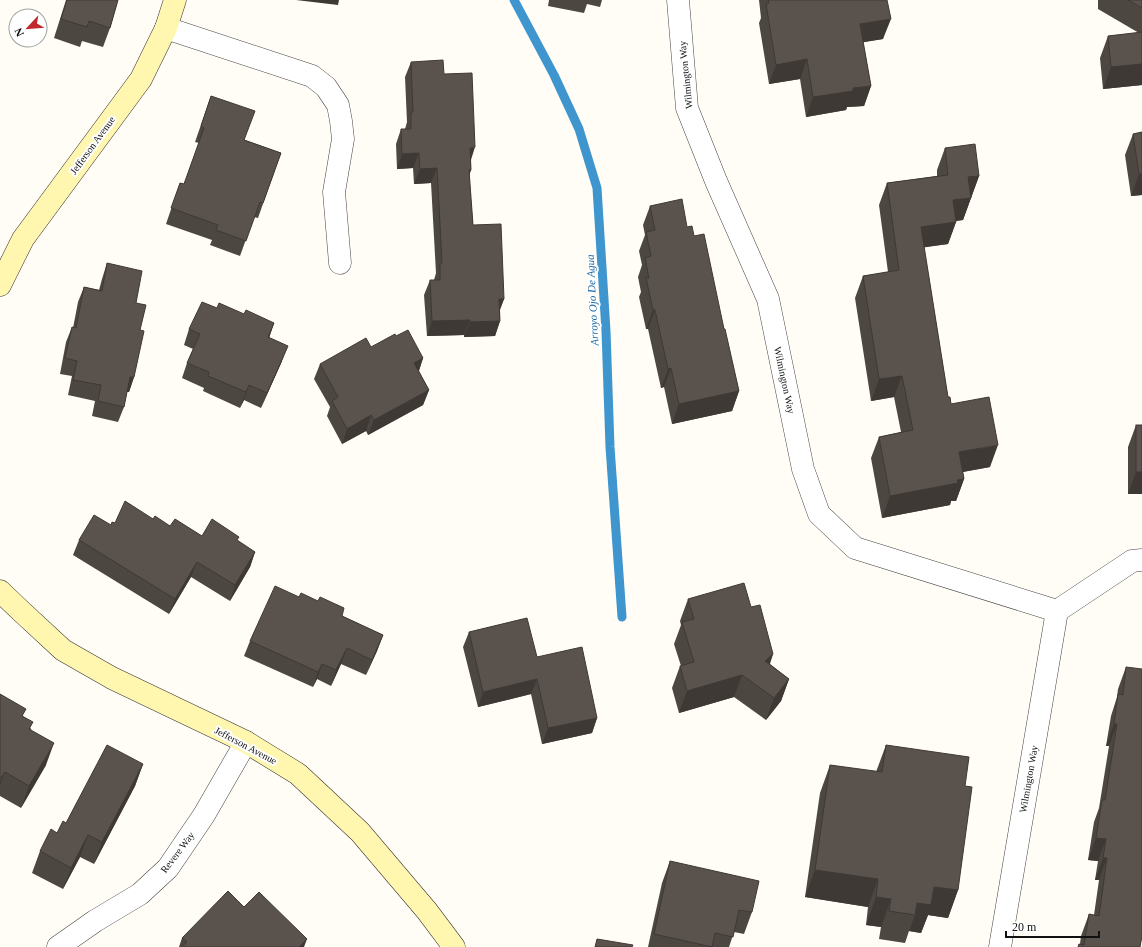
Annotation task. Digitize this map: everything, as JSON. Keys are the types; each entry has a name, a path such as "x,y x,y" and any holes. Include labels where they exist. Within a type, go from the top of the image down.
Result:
{"street":[{"name":"Jefferson Avenue","path":"0,285 23,239 141,79 166,28 175,0"},
{"name":"Wilmington Way","path":"678,0 687,108 716,181 768,299 803,469 820,514 855,548 1057,611 1000,947"},
{"path":"166,28 312,76 326,87 338,106 341,121 342,139 334,192 340,263"},
{"path":"1057,611 1132,562 1142,560"},
{"name":"Jefferson Avenue","path":"0,590 63,650 112,678 246,742 298,774 360,832 427,911 454,947"},
{"name":"Revere Way","path":"58,947 95,921 140,894 168,868 204,815 246,742"}],"building":[{"path":"67,0 118,0 110,28 89,21 87,27 61,19"},
{"path":"768,0 887,0 891,19 860,24 871,86 853,88 853,91 813,97 807,59 776,65 766,4 769,3"},
{"path":"1128,0 1142,0 1142,8"},
{"path":"1142,32 1142,64 1111,67 1108,36"},
{"path":"443,60 444,74 472,73 475,147 470,148 471,170 469,170 473,225 501,224 504,299 499,299 500,321 432,321 430,280 440,280 440,263 442,263 437,168 420,169 419,153 402,154 401,129 411,129 411,112 413,112 411,62"},
{"path":"211,96 255,111 244,140 281,153 263,203 260,202 246,241 216,230 218,225 171,208 180,183 184,184 204,128 201,126"},
{"path":"1142,132 1142,174 1139,174 1133,134"},
{"path":"975,144 979,176 968,177 971,198 953,200 956,222 921,227 948,397 950,397 951,404 989,397 998,445 959,452 964,479 957,480 958,483 890,496 879,437 913,430 902,376 879,379 863,276 899,270 887,183 948,175 945,148"},
{"path":"682,199 687,227 692,226 694,236 704,234 739,391 679,404 671,368 668,369 655,310 653,310 646,278 649,278 645,258 651,256 646,232 655,230 650,206"},
{"path":"107,263 142,271 136,303 146,305 140,330 144,331 134,377 130,377 124,407 98,401 101,385 73,380 77,361 65,358 72,327 76,328 84,287 102,291"},
{"path":"202,302 217,308 219,303 244,314 246,310 274,323 268,337 288,346 267,393 249,385 246,392 208,376 209,372 187,363 200,334 189,329"},
{"path":"408,330 423,358 414,363 429,390 374,420 371,415 347,429 332,401 338,397 320,364 366,338 371,347 395,334 396,336"},
{"path":"1136,425 1142,425 1142,472 1136,472"},
{"path":"125,501 153,519 155,516 170,526 175,519 202,536 212,519 239,537 237,540 255,552 235,585 197,562 175,599 79,540 94,515 111,525 112,522 115,523"},
{"path":"744,583 751,607 760,605 773,654 765,661 789,679 774,698 742,675 687,691 680,666 694,662 682,622 694,619 688,599"},
{"path":"275,586 299,597 301,593 318,601 320,597 344,608 342,616 383,635 372,660 347,648 336,670 322,664 318,672 250,641"},
{"path":"527,618 537,657 582,647 597,718 548,728 537,679 483,692 469,632"},
{"path":"1126,667 1142,669 1142,936 1140,947 1078,947 1079,944 1084,945 1089,914 1099,916 1107,858 1103,858 1106,839 1096,838 1102,800 1105,800 1117,724 1114,724 1118,694 1123,695"},
{"path":"0,694 26,709 22,716 33,722 29,729 54,743 29,786 5,772 1,778 0,777"},
{"path":"107,745 143,764 102,842 88,835 71,868 40,851 51,829 57,833 63,821 66,823"},
{"path":"886,745 969,757 965,786 972,787 958,890 934,887 931,905 917,903 915,915 889,911 891,899 876,897 878,879 815,870 830,765 882,772"},
{"path":"670,861 759,881 752,912 739,910 733,937 715,933 712,947 654,934"},
{"path":"228,891 244,907 259,892 307,939 299,947 181,947 187,942 182,938"},
{"path":"597,939 633,945 632,947 595,947"}],"waterway":[{"name":"Arroyo Ojo De Agua","path":"514,0 554,75 579,129 597,188 606,331 610,447 622,617"}]}
